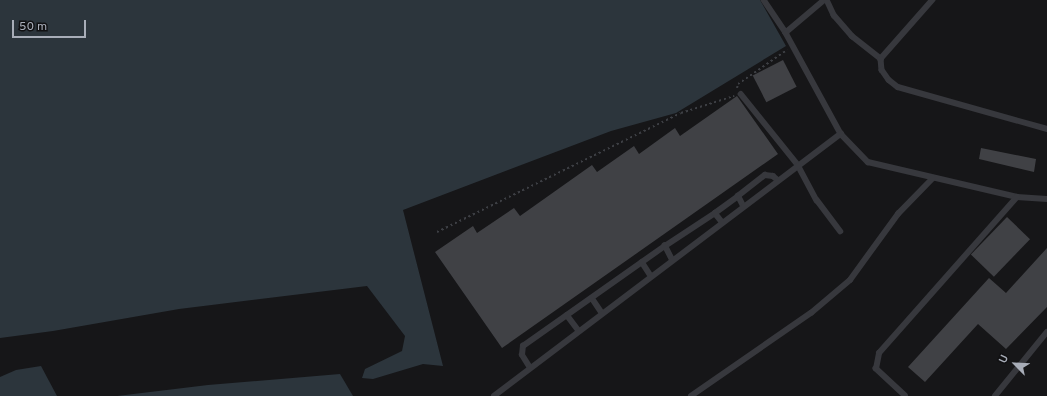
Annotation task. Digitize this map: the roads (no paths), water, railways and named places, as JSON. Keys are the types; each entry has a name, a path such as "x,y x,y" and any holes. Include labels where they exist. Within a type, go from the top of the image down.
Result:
{"lane":[{"path":"764,0 794,45 841,134 868,162 1016,197 1047,199"},
{"path":"786,33 826,0 834,15 852,36 880,59 882,70 898,87 1047,129"},
{"path":"880,59 933,0"},
{"path":"741,94 798,165 817,200 840,231"},
{"path":"494,396 743,206 841,134"},
{"path":"530,368 522,355 524,346 642,262 715,213 765,176 773,176 778,180"},
{"path":"690,396 811,313 850,280 898,214 933,178"},
{"path":"738,196 743,206"},
{"path":"905,396 876,369 879,353 1016,197"},
{"path":"715,213 722,222"},
{"path":"665,246 672,260"},
{"path":"642,262 651,276"},
{"path":"592,298 602,314"},
{"path":"567,315 579,331"},
{"path":"995,396 1047,332"}]}
